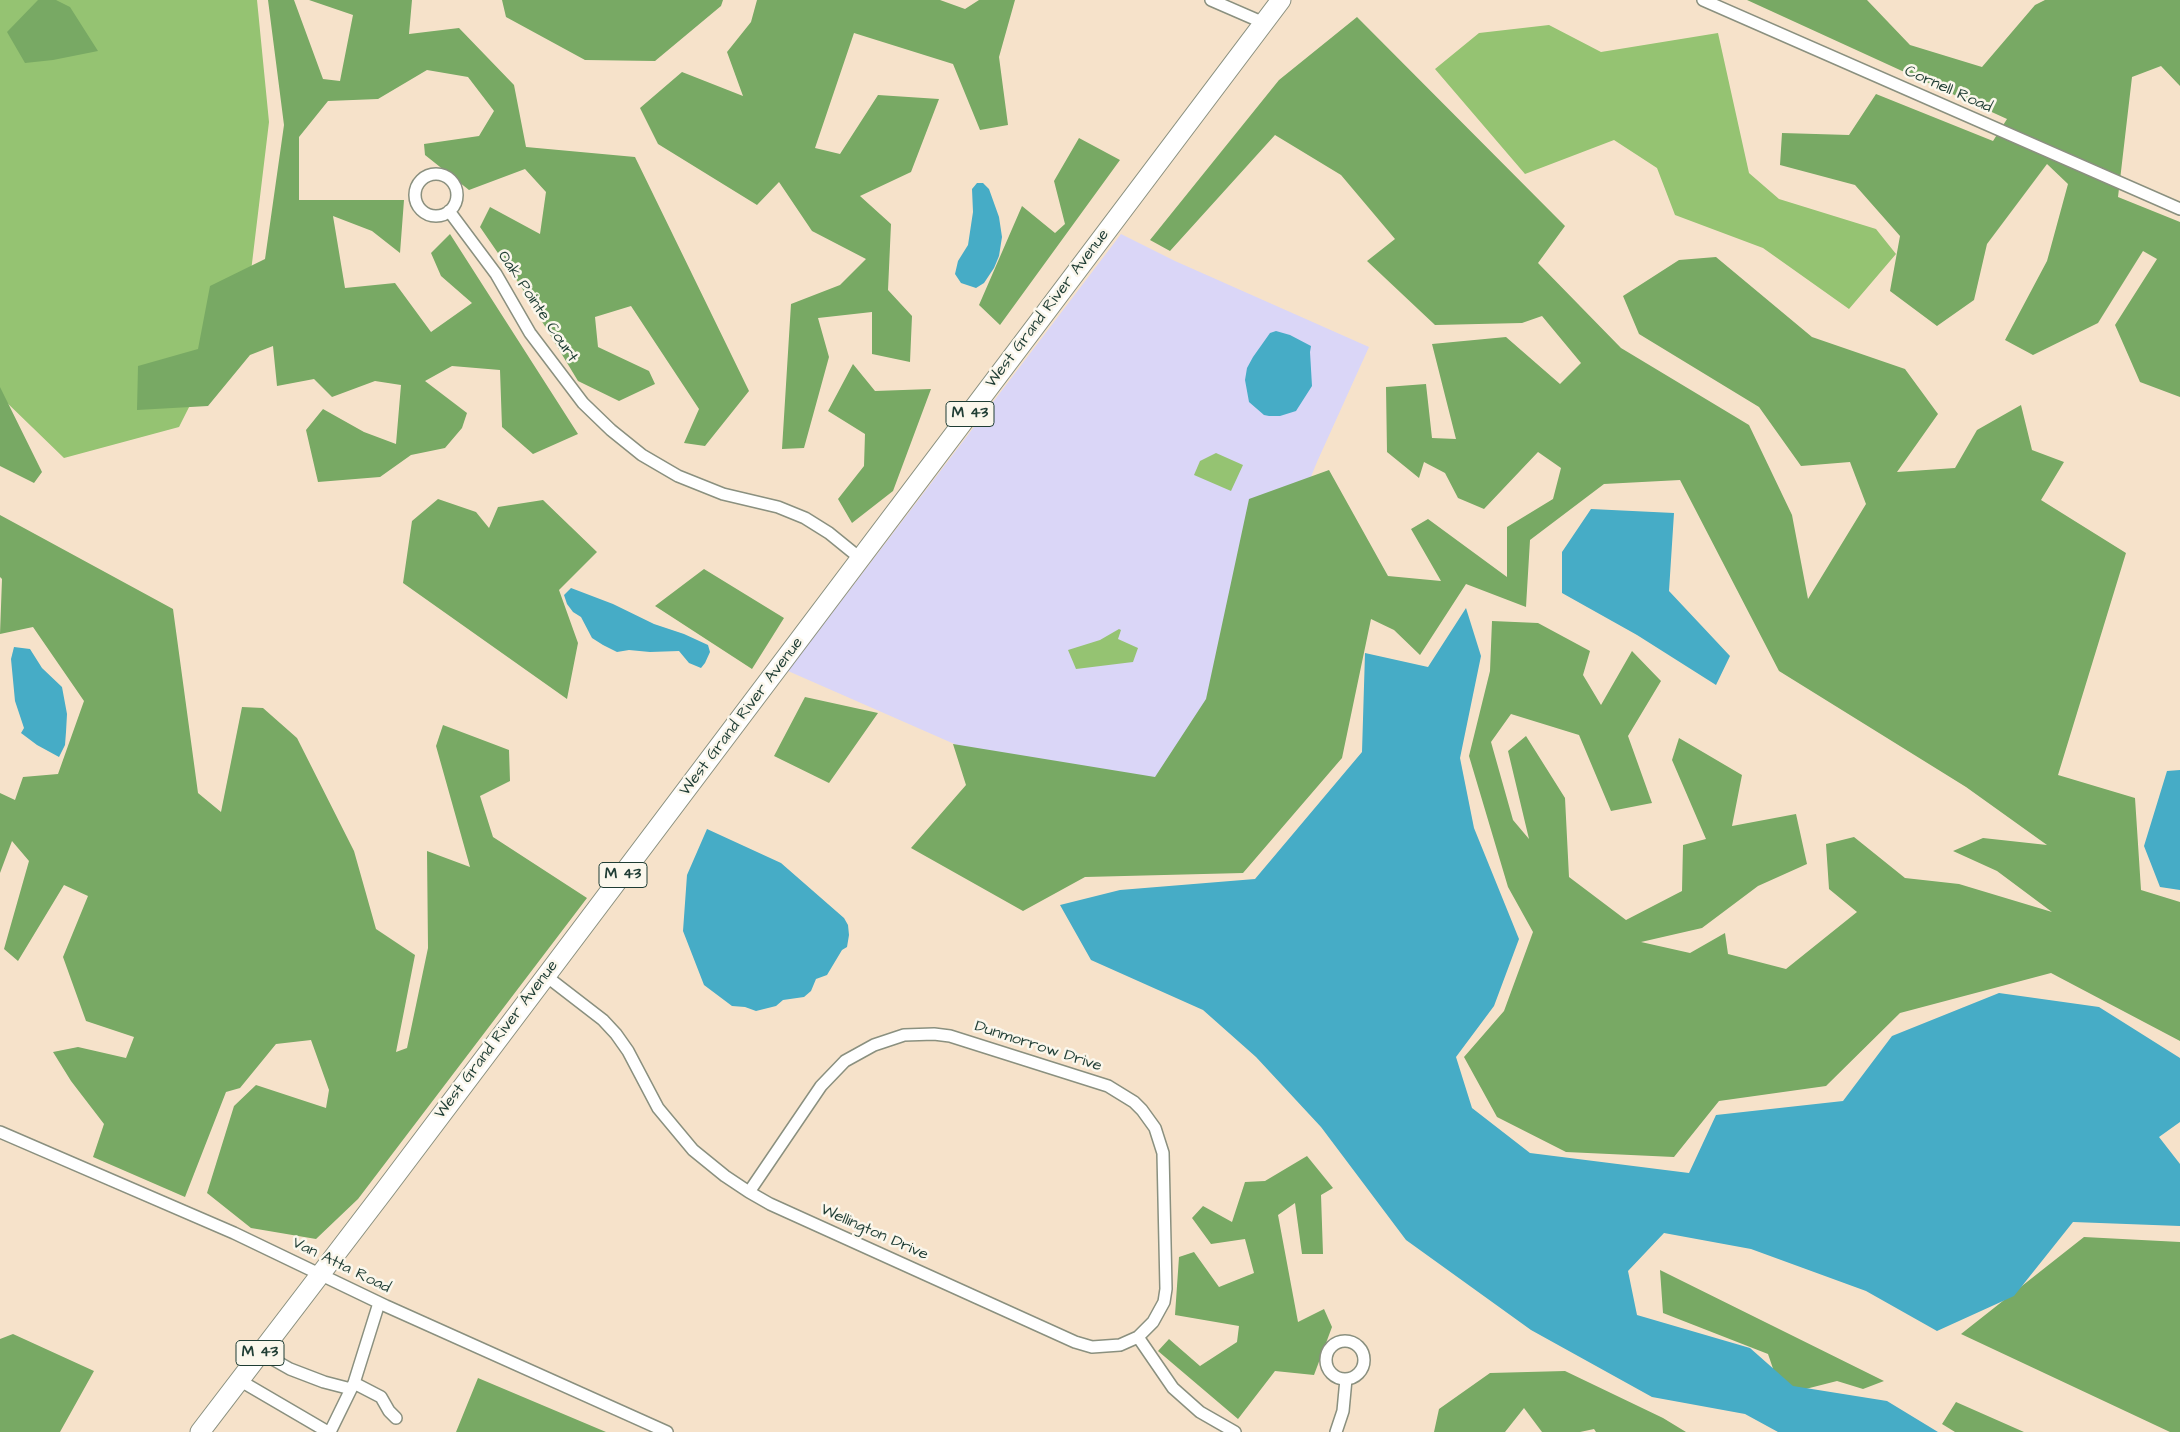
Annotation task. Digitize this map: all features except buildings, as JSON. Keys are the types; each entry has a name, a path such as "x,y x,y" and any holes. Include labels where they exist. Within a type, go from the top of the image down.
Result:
{"main road":[{"name":"West Grand River Avenue","path":"200,1432 1281,0"}],"street":[{"path":"1212,0 1264,23"},
{"name":"Cornell Road","path":"1703,0 2180,209"},
{"name":"Oak Pointe Court","path":"449,211 496,274 530,332 583,403 611,430 642,455 678,476 723,494 778,507 805,518 829,533 861,558"},
{"name":"Wellington Drive","path":"546,976 610,1027 628,1051 654,1101 676,1130 708,1163 749,1192 770,1204 1074,1342 1092,1347 1110,1348 1125,1344 1138,1337"},
{"name":"Dunmorrow Drive","path":"749,1192 822,1086 845,1061 894,1038 913,1034 950,1036 1108,1086 1142,1110 1155,1128 1163,1153 1166,1289 1158,1315 1138,1337"},
{"name":"Van Atta Road","path":"0,1132 234,1233 379,1303 668,1432"},
{"path":"239,1380 329,1432 353,1386 379,1303"},
{"path":"1138,1337 1173,1388 1200,1412 1235,1432"},
{"path":"260,1352 290,1369 324,1382 353,1386 381,1397 389,1411 396,1418"},
{"path":"1336,1432 1342,1411 1346,1379"}],"shaded area":[{"path":"1121,234 1175,261 1369,347 1317,462 1164,836 788,671"}],"green space":[{"path":"0,0 257,0 269,122 249,288 179,427 64,458 0,396"},
{"path":"38,0 56,0 70,7 98,51 53,60 25,63 7,32"},
{"path":"268,0 294,0 323,79 340,81 353,15 309,0 412,0 409,34 459,28 514,85 526,147 635,157 749,391 705,446 684,443 699,409 631,306 595,317 598,347 649,371 655,384 619,401 578,381 520,285 480,227 490,207 540,234 546,192 525,169 469,190 425,155 424,144 479,136 494,111 468,77 427,70 378,99 328,101 299,137 299,200 404,200 400,253 372,231 333,216 345,288 395,283 431,332 472,303 441,276 431,253 450,234 578,434 533,454 502,427 500,370 452,366 425,381 467,413 462,428 445,448 411,455 380,477 318,482 306,430 323,409 364,432 396,444 401,385 375,381 332,397 314,379 277,386 273,346 250,355 208,406 137,410 138,366 198,349 210,286 265,259 284,125"},
{"path":"502,0 723,0 721,6 655,61 585,60 506,17"},
{"path":"757,0 940,0 965,9 979,0 1015,0 999,57 1008,125 980,130 953,64 854,33 815,148 840,154 878,95 939,99 911,172 860,196 891,224 888,290 912,316 910,362 872,354 872,312 818,318 829,357 804,448 782,449 791,304 840,285 866,259 812,231 779,182 757,205 658,144 640,108 682,72 743,96 727,52 751,22"},
{"path":"1747,0 1867,0 1910,45 1982,67 2035,5 2045,0 2180,0 2180,86 2161,66 2132,77 2118,197 2180,222 2180,397 2140,382 2115,325 2157,259 2143,251 2098,323 2033,355 2005,340 2047,261 2068,184 2047,164 1987,244 1974,300 1937,326 1890,291 1900,236 1855,185 1780,165 1782,133 1849,135 1876,94 1993,141 2007,119"},
{"path":"1357,17 1565,226 1538,263 1621,348 1749,425 1792,515 1808,599 1866,504 1850,462 1801,466 1759,407 1639,334 1623,296 1679,260 1716,257 1812,337 1905,369 1938,414 1897,472 1955,468 1977,430 2021,405 2032,450 2064,462 2041,500 2126,553 2058,775 2135,798 2141,890 2180,902 2180,1041 2051,973 1900,1013 1826,1086 1719,1101 1674,1157 1566,1152 1497,1117 1464,1057 1504,1011 1533,932 1508,887 1469,756 1490,671 1492,621 1538,623 1590,651 1583,675 1601,705 1632,651 1661,681 1628,736 1652,803 1611,811 1579,735 1511,714 1491,742 1513,820 1529,839 1508,751 1526,736 1565,798 1569,877 1626,920 1682,891 1683,845 1706,839 1672,760 1679,738 1742,775 1732,826 1796,814 1807,864 1758,886 1702,928 1641,942 1690,953 1725,933 1728,954 1786,969 1857,912 1829,889 1826,844 1854,837 1905,878 1959,884 2052,912 1997,871 1953,851 1983,838 2047,845 1966,787 1779,671 1680,480 1604,484 1530,540 1526,607 1466,584 1420,655 1394,630 1371,619 1342,758 1243,873 1085,877 1023,911 911,848 966,785 953,744 1155,777 1206,699 1249,499 1329,470 1388,576 1441,581 1411,529 1428,519 1507,577 1507,527 1553,499 1561,468 1538,452 1484,509 1458,498 1445,473 1424,462 1419,478 1387,452 1386,387 1426,384 1432,438 1456,439 1432,344 1506,337 1560,384 1581,363 1542,316 1522,323 1435,325 1367,261 1395,239 1341,175 1275,135 1170,251 1150,240 1279,80"},
{"path":"1549,25 1601,52 1718,33 1749,173 1779,199 1876,229 1896,254 1849,309 1763,248 1675,215 1657,168 1614,140 1525,174 1435,69 1479,33"},
{"path":"1079,138 1120,160 1000,325 979,305 1022,206 1055,233 1065,224 1054,181"},
{"path":"853,364 875,391 931,389 893,491 852,523 838,499 864,466 865,434 828,411"},
{"path":"0,387 42,472 34,483 0,466"},
{"path":"1216,453 1243,465 1231,491 1194,475 1200,461"},
{"path":"438,499 476,512 489,528 498,507 543,500 597,552 559,590 578,643 567,699 403,583 412,521"},
{"path":"0,515 173,609 198,793 221,812 242,707 263,708 297,738 354,851 376,929 415,955 396,1052 407,1048 428,948 427,851 470,867 436,746 443,725 509,750 510,781 480,796 493,837 587,898 358,1199 316,1239 251,1228 207,1193 234,1106 256,1085 326,1108 329,1090 311,1040 276,1044 240,1088 226,1092 185,1197 93,1157 104,1124 71,1081 53,1052 78,1047 126,1058 134,1037 86,1021 63,957 88,896 64,885 18,961 4,949 29,861 12,841 0,873 0,793 15,800 23,777 58,774 84,701 33,627 0,634 2,579 0,577"},
{"path":"704,569 784,618 752,669 655,606"},
{"path":"1119,629 1121,630 1118,639 1138,648 1133,662 1076,669 1068,650 1100,640"},
{"path":"805,697 878,713 829,783 774,756"},
{"path":"1307,1156 1333,1188 1321,1195 1323,1254 1302,1254 1295,1203 1278,1215 1298,1322 1324,1309 1332,1327 1314,1375 1275,1371 1238,1419 1158,1351 1169,1339 1200,1366 1237,1342 1239,1326 1175,1315 1179,1257 1194,1252 1219,1287 1254,1273 1245,1239 1211,1244 1192,1218 1203,1206 1232,1222 1245,1182 1265,1181"},
{"path":"2084,1237 2180,1242 2180,1432 2170,1432 1961,1334"},
{"path":"1660,1270 1884,1381 1863,1389 1837,1381 1782,1395 1768,1354 1663,1313"},
{"path":"13,1334 94,1371 60,1432 0,1432 0,1339"},
{"path":"1565,1371 1663,1418 1686,1432 1596,1432 1594,1429 1580,1432 1542,1432 1524,1408 1505,1432 1434,1432 1439,1409 1490,1373"},
{"path":"478,1378 606,1432 456,1432"},
{"path":"1956,1402 2024,1432 1955,1432 1942,1424"}],"water":[{"path":"977,183 983,183 989,189 999,217 1002,237 999,256 994,268 984,283 976,288 961,283 955,274 958,261 968,245 973,212 972,189"},
{"path":"1276,331 1290,335 1311,346 1312,386 1296,411 1280,416 1269,416 1264,415 1249,402 1245,380 1247,368 1253,357 1270,333"},
{"path":"1591,509 1674,513 1669,591 1730,656 1716,685 1637,635 1562,593 1562,552"},
{"path":"571,588 708,645 710,652 705,663 701,668 689,663 679,651 650,652 629,650 617,652 603,645 592,638 581,617 573,612 567,604 564,595"},
{"path":"1466,608 1481,656 1460,758 1474,828 1519,939 1494,1006 1456,1057 1472,1108 1530,1153 1689,1173 1716,1115 1843,1101 1892,1036 1999,993 2099,1007 2180,1058 2180,1122 2159,1137 2180,1164 2180,1226 2073,1222 2014,1296 1937,1331 1866,1291 1751,1249 1664,1233 1628,1271 1637,1315 1750,1348 1793,1386 1887,1401 1938,1432 1778,1432 1745,1414 1652,1397 1531,1330 1406,1240 1321,1127 1256,1057 1203,1010 1091,960 1060,905 1120,890 1255,879 1362,752 1365,653 1428,667"},
{"path":"14,647 30,649 42,668 62,687 67,714 65,745 59,757 37,745 21,733 24,728 15,701 11,659"},
{"path":"2180,770 2180,890 2160,887 2144,846 2167,771"},
{"path":"707,829 781,863 844,918 848,925 847,947 842,950 827,975 816,979 811,991 804,997 783,1000 776,1006 756,1011 745,1007 732,1006 704,985 683,931 687,875"}]}
